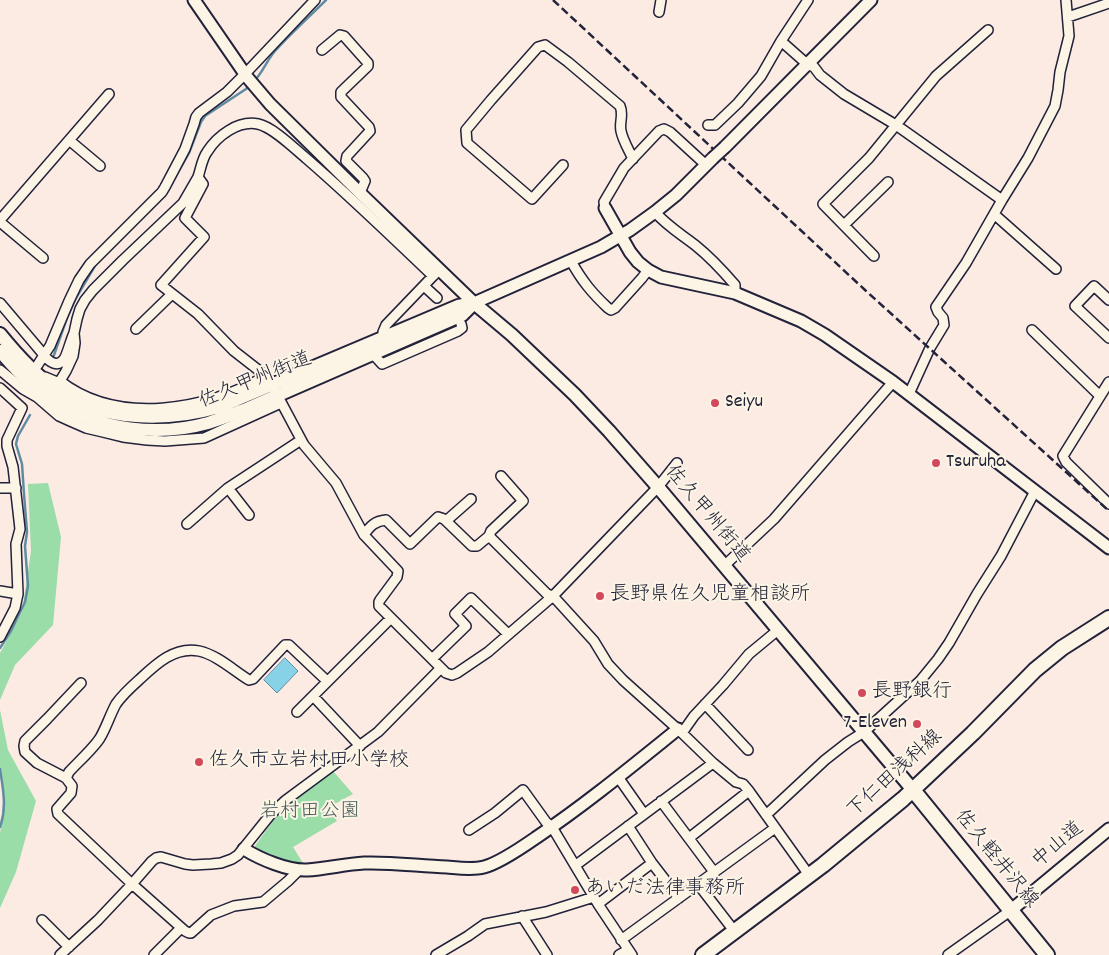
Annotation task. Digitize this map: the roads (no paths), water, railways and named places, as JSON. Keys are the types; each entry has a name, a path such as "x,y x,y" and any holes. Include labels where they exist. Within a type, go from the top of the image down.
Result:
{"main road":[{"name":"佐久甲州街道","path":"0,351 39,395 70,411 126,428 179,429 208,423 236,413 274,390 385,338 458,306 474,303"},
{"name":"佐久甲州街道","path":"0,334 24,362 38,371 63,394 82,404 112,412 149,417 183,415 202,412 274,390 373,354 462,315 474,303"},
{"name":"佐久甲州街道","path":"474,303 512,335 592,412 658,487 913,790"},
{"name":"下仁田浅科線","path":"703,955 810,875 913,790 1035,670 1062,648 1109,618"},
{"name":"佐久軽井沢線","path":"913,790 1047,955"}],"street":[{"path":"194,0 249,79 289,123 360,193 436,273"},
{"path":"274,390 249,385 216,398 177,406 146,409 122,407 104,402 71,389 60,381 57,382 38,371 79,280 90,264 162,192 185,149 199,112 249,79 315,0"},
{"path":"659,12 661,0"},
{"path":"708,125 715,125 738,103 761,76 808,0"},
{"path":"0,303 48,360 53,364 64,360 80,309 93,290 183,203 198,177 207,152 220,136 246,123 268,128 284,140 436,273 474,303 600,247 621,236 656,212 710,162 871,0"},
{"path":"909,394 930,348 944,324 943,318 936,307 966,263 1028,158 1054,106 1069,36 1066,0"},
{"path":"1068,17 1109,3"},
{"path":"874,256 823,204 869,158 936,76 988,30"},
{"path":"322,50 340,35 344,36 368,62 368,66 341,92 341,97 370,127 370,130 347,156 346,160 365,181 360,193"},
{"path":"781,41 844,94 896,125 1002,200"},
{"path":"563,165 532,199 467,143 466,130 538,47 545,45 620,106 622,111 620,128 633,158"},
{"path":"44,258 0,221 109,94"},
{"path":"710,162 664,129 624,168 604,202 633,256 648,270 661,277 735,293 780,312 833,340 909,394 1109,548"},
{"path":"69,140 100,166"},
{"path":"198,177 203,184 185,218 204,237 161,285 198,314 274,390 304,445 336,483 364,535 398,571 397,577 378,602 379,606 446,673 452,675 457,673 488,652 553,596 658,487 677,463"},
{"path":"844,225 884,185 888,196"},
{"path":"656,212 664,222 695,245 719,268 735,285 735,293"},
{"path":"994,214 1056,269"},
{"path":"571,261 590,290 611,310 615,308 648,270"},
{"path":"385,338 383,332 386,326 436,273"},
{"path":"424,286 437,298"},
{"path":"1109,300 1094,286 1075,306 1109,338"},
{"path":"136,329 172,294"},
{"path":"373,354 382,364 458,331 462,328 462,324"},
{"path":"1032,330 1100,396"},
{"path":"60,381 73,356 74,333"},
{"path":"0,370 23,389 39,395"},
{"path":"724,566 774,519 893,382"},
{"path":"1109,382 1063,456 1066,462 1109,504"},
{"path":"0,388 22,408"},
{"path":"0,636 15,608 18,594 16,544 20,529 14,467 7,446 7,440 27,394"},
{"path":"187,524 228,488 301,440"},
{"path":"364,535 370,526 379,520 386,520 410,544 438,517 446,520 472,546 477,546 523,501 501,476"},
{"path":"0,488 16,488"},
{"path":"228,488 249,514"},
{"path":"766,815 825,760 864,732 915,687 938,659 1001,556 1035,491"},
{"path":"446,520 470,499"},
{"path":"489,536 547,594 553,596 594,641 608,664 623,680 713,763 736,782 743,784 810,875"},
{"path":"0,591 18,594"},
{"path":"432,659 466,626 455,614 471,598 508,634"},
{"path":"297,712 391,618"},
{"path":"244,848 252,854 299,870 376,863 465,868 484,867 492,864 523,847 552,827 680,731 749,654 778,630"},
{"path":"66,778 69,772 100,738 110,716 126,691 159,661 172,655 192,650 210,654 249,680 253,679 285,645 289,645 327,681"},
{"path":"60,955 98,920 156,858 160,857 193,865 221,863 238,855 271,814 286,800 378,732 441,668"},
{"path":"81,683 25,741 25,752 37,763 66,778 72,786 72,793 57,808 58,814 181,928 191,933 211,915 234,906 263,902 299,870"},
{"path":"313,696 360,746"},
{"path":"705,704 748,750"},
{"path":"576,865 713,763"},
{"path":"618,777 644,814"},
{"path":"469,830 495,813 523,790 546,822 552,827 596,901 630,952 619,955"},
{"path":"688,838 749,791"},
{"path":"661,801 714,872"},
{"path":"628,826 679,898"},
{"path":"621,940 775,828"},
{"name":"中山道","path":"1010,911 1109,829"},
{"path":"436,955 485,924 596,901 652,862"},
{"path":"698,884 735,932"},
{"path":"948,955 1010,911"},
{"path":"522,916 547,955"},
{"path":"42,920 69,947"},
{"path":"154,955 181,928"}],"water":[{"path":"285,658 298,671 277,693 264,680"}],"waterway":[{"path":"255,80 275,51 326,0"},
{"path":"168,190 189,153 205,116 249,86"},
{"path":"54,355 76,298 96,264"},
{"path":"0,648 11,631 25,602 28,586 25,546 27,532 22,464 16,444 18,436 30,415"},
{"path":"0,769 4,805 0,827"}],"railway":[{"path":"553,0 865,290 1109,511"}],"place":[{"name":"Seiyu","path":"715,403"},
{"name":"Tsuruha","path":"936,463"},
{"name":"長野県佐久児童相談所","path":"600,596"},
{"name":"長野銀行","path":"862,693"},
{"name":"7-Eleven","path":"917,724"},
{"name":"佐久市立岩村田小学校","path":"199,762"},
{"name":"あいだ法律事務所","path":"575,890"}],"park label":[{"name":"岩村田公園","path":"310,813"}]}
